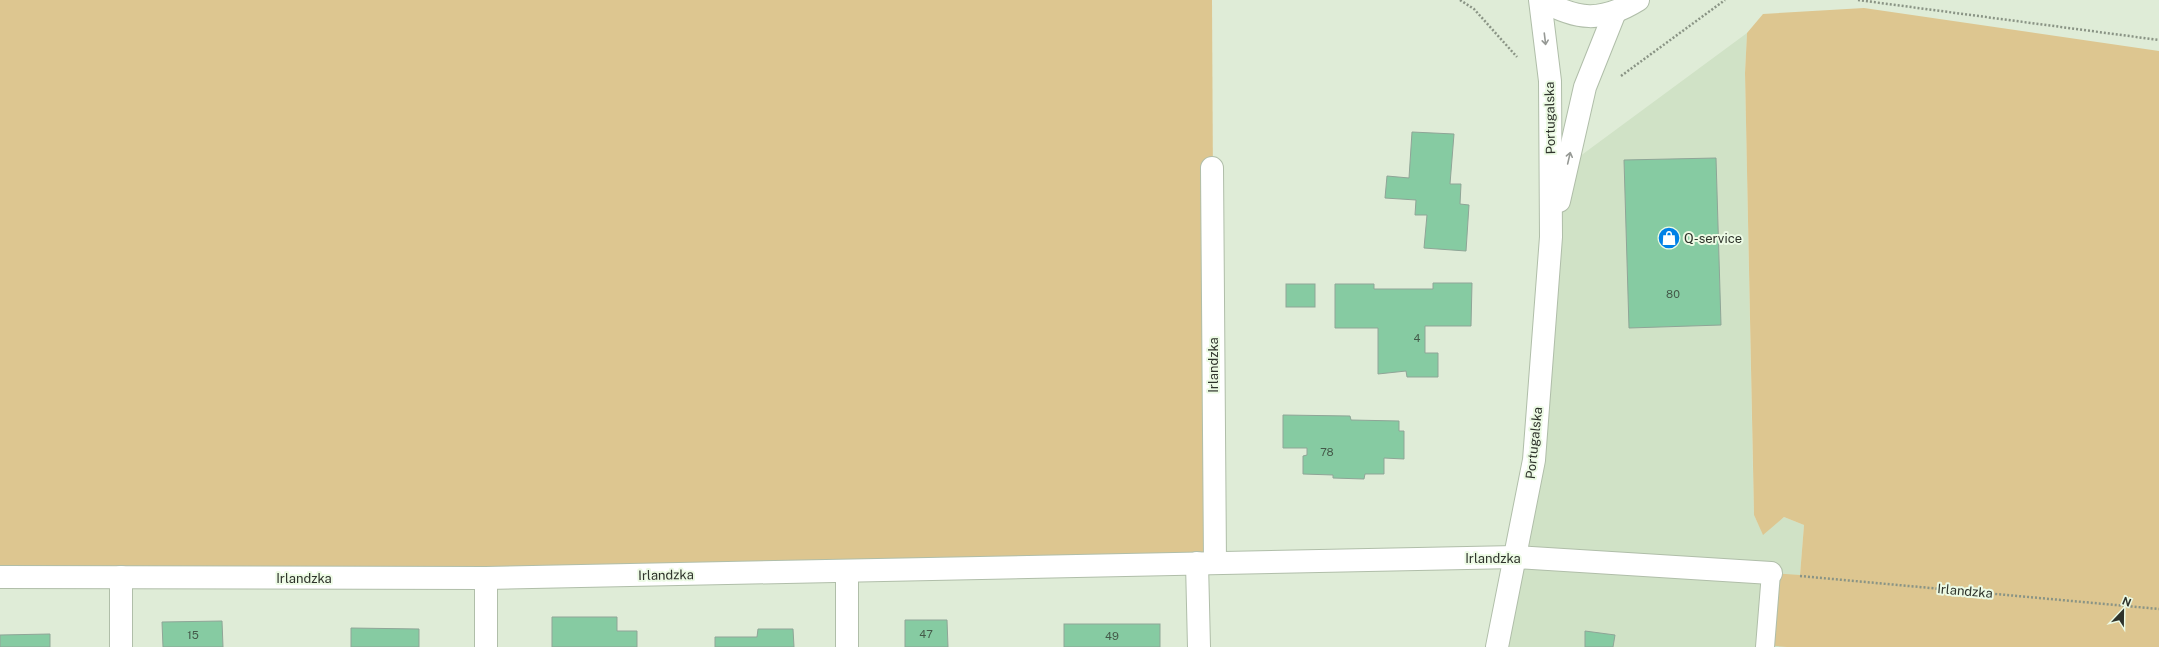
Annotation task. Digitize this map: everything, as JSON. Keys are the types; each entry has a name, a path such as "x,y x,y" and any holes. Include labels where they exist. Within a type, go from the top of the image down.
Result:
{"street":[{"path":"1540,0 1563,12 1589,17 1615,12 1638,0"},
{"name":"Portugalska","path":"1497,647 1534,460 1551,237 1550,81 1540,0"},
{"name":"Portugalska","path":"1551,237 1585,87 1615,12"},
{"name":"Irlandzka","path":"1199,647 1206,563 1212,168"},
{"name":"Irlandzka","path":"0,578 486,578 1516,557 1771,573"},
{"path":"846,571 847,647"},
{"path":"121,577 121,647"},
{"path":"486,578 486,647"}],"lane":[{"path":"1765,647 1771,573"}],"path":[{"path":"1858,0 2159,40"},
{"name":"Irlandzka","path":"1771,573 2159,609"}],"shaded area":[{"path":"0,0 1212,0 1215,563 0,577"},
{"path":"1864,8 2159,51 2159,647 1787,647 1765,645 1771,573 1800,575 1804,525 1784,517 1763,535 1754,515 1745,73 1747,33 1763,14"},
{"path":"1747,33 1745,73 1754,515 1763,534 1784,517 1804,525 1800,575 2159,647 1497,647 1516,557 1551,237 1568,165"}],"building":[{"path":"1412,132 1454,134 1450,184 1461,184 1460,204 1469,205 1466,251 1424,248 1427,215 1415,215 1416,200 1385,198 1387,176 1409,178"},
{"path":"1716,158 1721,325 1629,328 1624,160"},
{"path":"1433,283 1472,283 1471,326 1425,326 1425,353 1438,353 1438,377 1407,377 1406,371 1378,374 1378,328 1335,328 1335,284 1374,284 1374,289 1433,289"},
{"path":"1286,284 1315,284 1315,307 1286,307"},
{"path":"1283,415 1350,416 1351,420 1399,421 1399,431 1404,431 1404,459 1384,458 1384,474 1365,474 1364,479 1333,478 1333,475 1303,474 1303,456 1307,455 1307,448 1283,448"},
{"path":"552,617 617,617 617,631 637,631 637,647 552,647"},
{"path":"905,620 947,620 948,647 905,647"},
{"path":"222,621 223,647 163,647 162,622"},
{"path":"1064,624 1160,624 1160,647 1064,647"},
{"path":"351,628 419,629 419,647 351,647"},
{"path":"758,629 793,629 794,647 715,647 715,637 757,637"},
{"path":"1585,631 1615,635 1613,647 1585,647"},
{"path":"50,634 50,647 0,647 0,635"}],"place":[{"name":"Q-service","path":"1669,238"}]}
